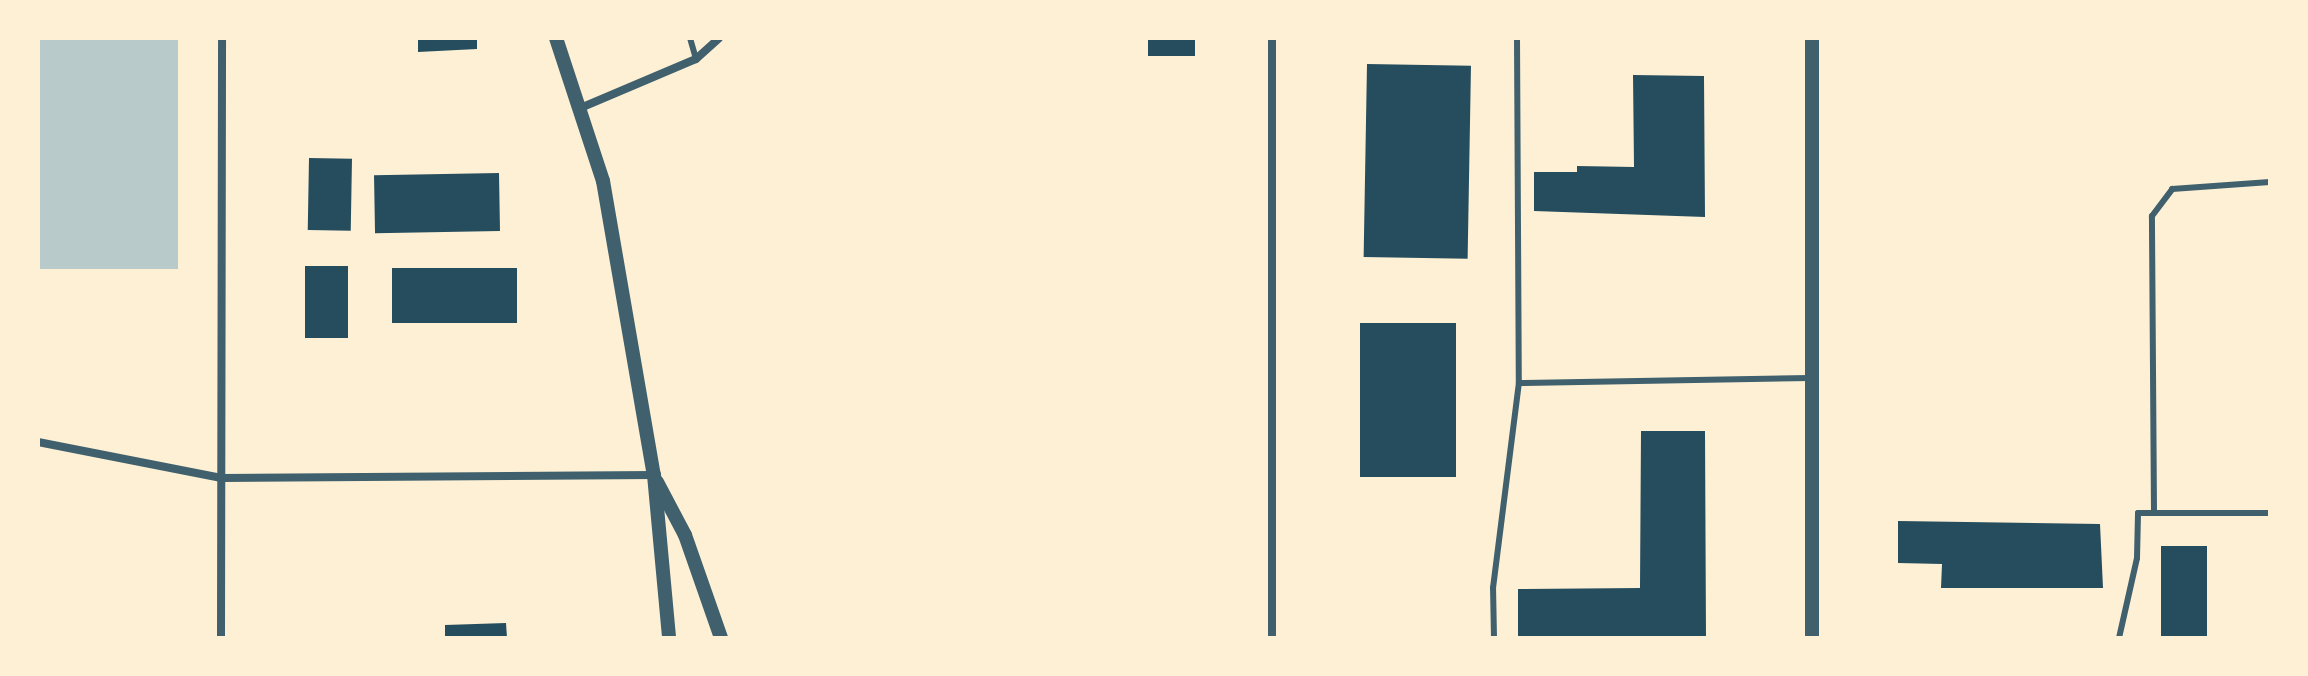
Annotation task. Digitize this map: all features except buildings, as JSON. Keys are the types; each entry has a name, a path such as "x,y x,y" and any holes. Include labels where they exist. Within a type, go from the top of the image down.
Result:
{"street":[{"path":"221,638 222,38"},
{"path":"556,38 603,181 654,475 669,638"},
{"path":"578,109 696,59 719,38"},
{"path":"1272,38 1272,638"},
{"path":"1812,38 1812,638"},
{"path":"38,442 221,478 654,475"},
{"path":"654,475 685,535 721,638"}],"lane":[{"path":"690,38 696,59"},
{"path":"1494,638 1493,588 1519,383 1517,38"},
{"path":"2154,513 2152,216 2172,189 2270,182"},
{"path":"1519,383 1812,378"},
{"path":"2119,638 2137,558 2138,513 2270,513"}],"shaded area":[{"path":"38,38 178,38 178,269 38,269"}]}
